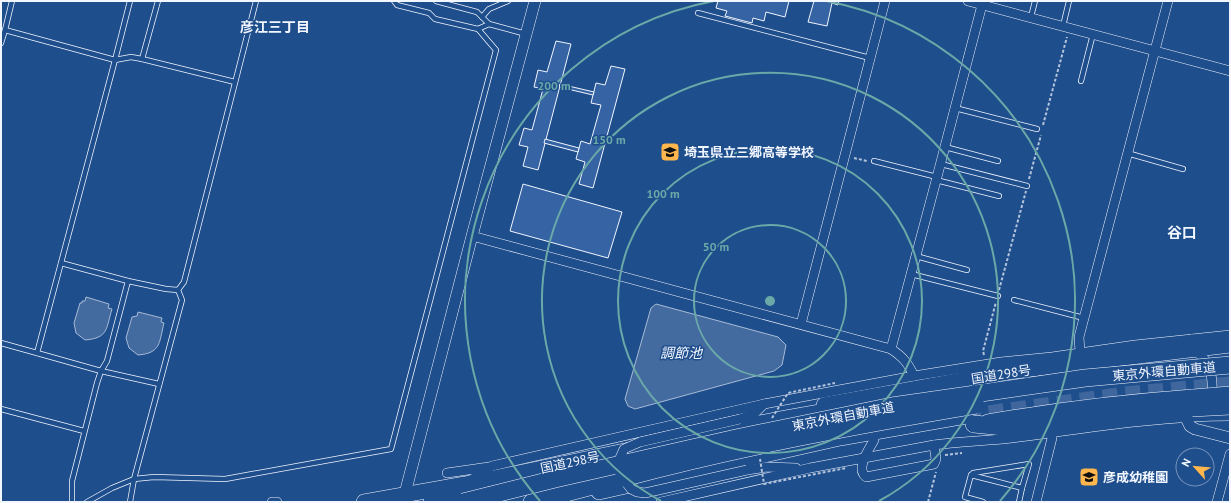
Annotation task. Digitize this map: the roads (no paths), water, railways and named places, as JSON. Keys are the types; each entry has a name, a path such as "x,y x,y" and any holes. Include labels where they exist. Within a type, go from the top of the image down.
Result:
{"highway":[{"name":"国道298号","path":"776,420 818,406 1004,367 1196,345 1230,345"},
{"name":"東京外環自動車道","path":"462,502 555,479 736,438 892,406 1085,378 1230,365"},
{"name":"東京外環自動車道","path":"532,502 678,464 776,442 893,419 1083,390 1230,375"},
{"name":"国道298号","path":"364,502 404,498 776,420 961,388"},
{"path":"1193,410 1230,394"},
{"path":"558,502 783,451 889,429 970,420 1014,428 1142,412 1193,410 1230,406"},
{"path":"783,451 820,450 970,420"},
{"path":"432,502 502,486 555,479"}],"street":[{"path":"404,498 535,1"},
{"path":"800,324 885,1"},
{"path":"968,1 982,3 1230,71"},
{"path":"1080,352 1079,337 1168,1"},
{"path":"891,349 941,164 982,3"},
{"path":"472,236 891,349 902,356 910,367 914,376"},
{"path":"447,473 492,466 764,404 914,376 1004,367 1080,352 1134,345 1196,345 1230,335"},
{"path":"1196,345 1206,361 1210,372 1212,396 1193,410 1190,426 1195,429 1230,438"},
{"path":"764,404 754,414 740,420 640,442 624,449 619,460 625,481 631,489 637,492 645,493 747,470 767,467 810,468"},
{"path":"661,502 810,468 934,445 955,442 983,441 1124,423 1193,410 1230,416"},
{"path":"1036,502 1052,438 1051,432"},
{"path":"874,440 862,466 863,474 866,477 934,464 936,456 934,445"},
{"path":"1217,502 1230,454"},
{"path":"465,484 492,466"},
{"path":"272,502 277,502"}],"lane":[{"path":"1,44 12,1"},
{"path":"37,353 130,1"},
{"path":"142,60 158,1"},
{"path":"178,290 184,282 256,1"},
{"path":"87,502 112,488 134,479 154,477 224,479 390,449 496,50 478,29 435,19 429,13 398,5 394,1"},
{"path":"436,1 477,12 489,24 526,34"},
{"path":"482,17 489,9 508,1"},
{"path":"1031,17 1035,1"},
{"path":"1063,26 1069,1"},
{"path":"698,13 870,58"},
{"path":"478,29 489,24"},
{"path":"5,30 115,60 131,57 235,82"},
{"path":"1081,82 1093,34"},
{"path":"955,108 1037,129"},
{"path":"945,147 998,161"},
{"path":"1127,153 1183,169"},
{"path":"874,161 999,196"},
{"path":"941,164 1027,186"},
{"path":"916,256 967,270"},
{"path":"61,263 128,281 178,290"},
{"path":"911,274 998,296"},
{"path":"72,502 72,481 96,383 106,361 128,281"},
{"path":"130,502 134,479 182,300 178,290"},
{"path":"1014,300 1084,318"},
{"path":"1,343 159,384"},
{"path":"1,409 84,431"},
{"path":"983,502 965,497 970,475 973,472 1029,464 1019,502"},
{"path":"970,475 1022,488"}],"water":[{"path":"86,297 109,304 108,308 112,309 107,327 103,334 93,339 85,340 76,333 74,323 80,303 85,301"},
{"name":"調節池","path":"656,304 778,337 786,345 782,365 774,371 635,409 628,406 625,399 651,308"},
{"path":"138,312 162,318 161,322 164,323 158,346 151,352 138,355 129,348 126,338 132,317 137,316"}],"tunnel":[{"path":"966,416 1125,394 1230,384"}],"place":[{"name":"埼玉県立三郷高等学校","path":"670,152"},
{"name":"彦成幼稚園","path":"1089,477"}],"district":[{"name":"彦江三丁目","path":"275,27"},
{"name":"谷口","path":"1182,233"}]}
